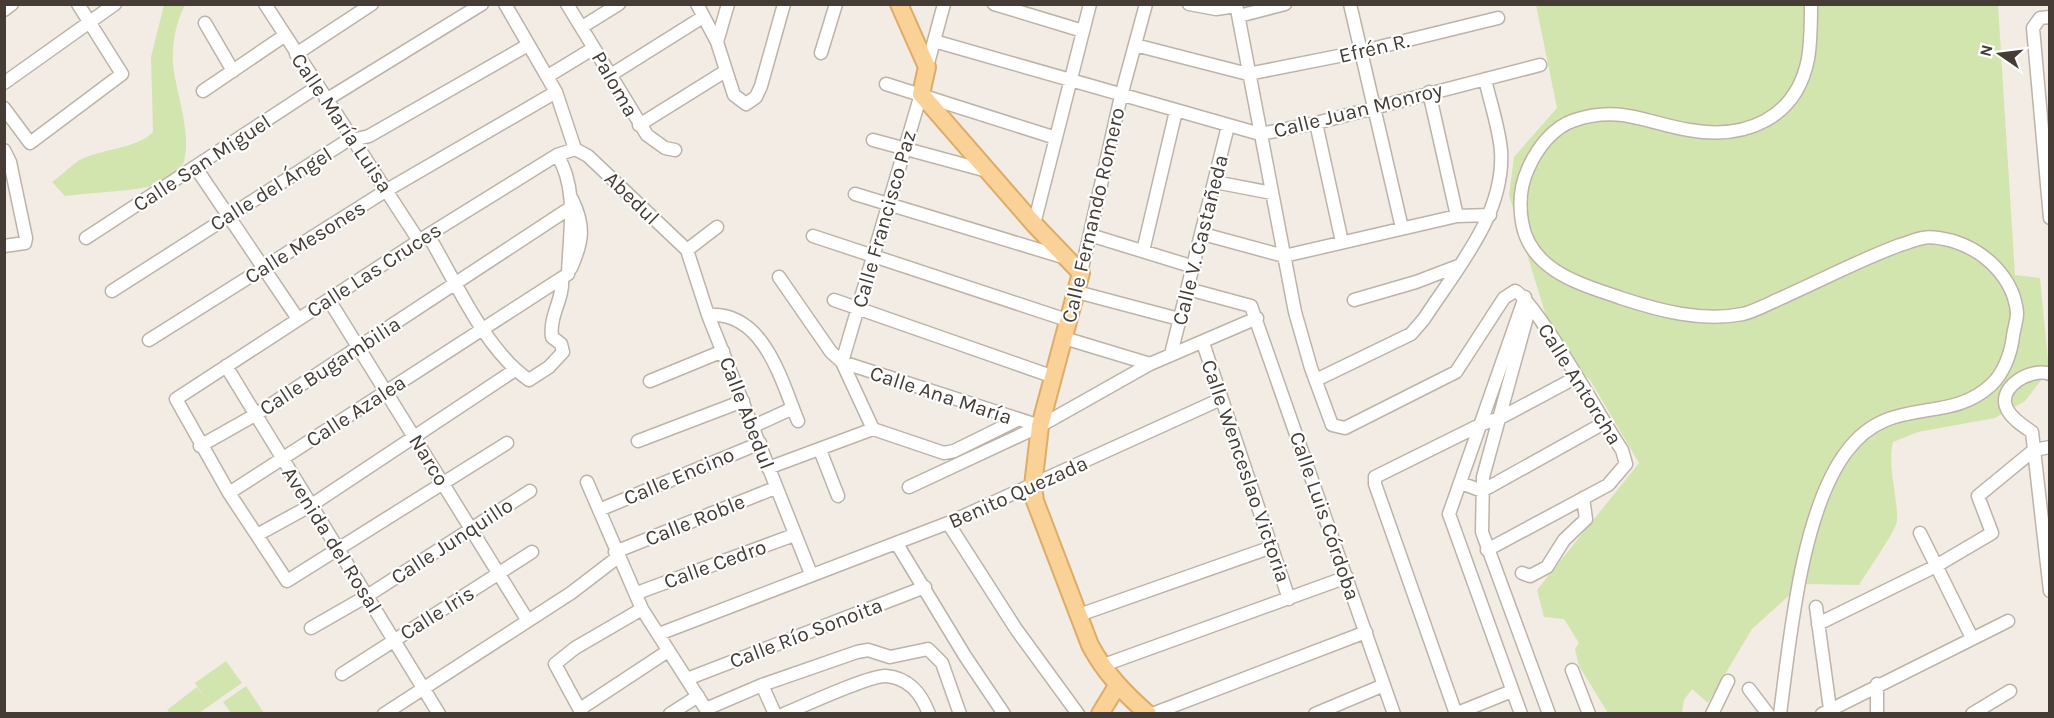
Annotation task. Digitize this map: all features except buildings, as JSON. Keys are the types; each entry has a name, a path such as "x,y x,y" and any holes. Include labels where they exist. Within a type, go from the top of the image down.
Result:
{"main road":[{"path":"899,4 927,67"},
{"name":"Calle Francisco Paz","path":"921,94 927,67"},
{"path":"921,94 1034,224 1082,273"},
{"name":"Calle Fernando Romero","path":"1033,486 1040,426 1064,338 1071,321 1082,273"},
{"path":"1033,486 1035,501 1101,666 1117,686 1150,714"},
{"path":"1100,714 1117,686"}],"street":[{"path":"4,10 12,4"},
{"path":"4,108 30,143 122,74 78,4"},
{"path":"4,83 116,4"},
{"name":"Calle María Luisa","path":"265,4 352,141 457,284 484,330 514,370"},
{"path":"296,54 372,4"},
{"path":"326,100 482,4"},
{"path":"505,4 556,92 575,149"},
{"name":"Paloma","path":"567,4 639,125 647,135 665,148 675,150"},
{"path":"582,27 619,4"},
{"path":"697,4 717,42 724,72 734,95 746,104 756,97 761,86 784,4"},
{"path":"717,42 728,4"},
{"path":"821,53 836,4"},
{"name":"Calle Francisco Paz","path":"927,67 944,4"},
{"path":"994,4 1083,31"},
{"path":"1034,224 1090,4"},
{"name":"Calle Fernando Romero","path":"1082,273 1121,96 1146,4"},
{"path":"1189,4 1216,9 1285,4"},
{"path":"1350,4 1359,52 1402,228"},
{"path":"1780,714 1801,570 1821,502 1833,473 1846,452 1873,425 1890,416 1947,406 1974,398 1995,383 2011,353 2017,313 2007,283 1978,252 1951,240 1924,237 1881,252 1746,314 1701,318 1650,308 1580,284 1552,270 1535,254 1524,232 1520,205 1524,178 1533,156 1547,139 1566,123 1605,113 1635,115 1688,130 1725,134 1750,129 1775,114 1797,90 1808,61 1811,4"},
{"path":"1237,9 1295,312 1332,425 1340,428 1456,372 1504,298 1523,298"},
{"path":"609,76 703,17"},
{"name":"Efrén R.","path":"1248,74 1359,52 1498,18"},
{"path":"2049,18 2040,18 2033,28 2048,177 2049,218"},
{"path":"206,23 233,71"},
{"path":"202,91 284,36"},
{"name":"Calle Juan Monroy","path":"934,41 1070,82 1260,134 1316,123 1540,65"},
{"name":"Calle del Ángel","path":"112,291 345,142 369,136 528,45"},
{"path":"1135,45 1248,74"},
{"path":"548,76 594,48"},
{"path":"639,125 724,72"},
{"path":"1316,380 1411,334 1424,319 1490,215 1499,186 1501,150 1485,79"},
{"path":"886,84 1056,138"},
{"name":"Calle San Miguel","path":"86,237 196,168 317,87"},
{"name":"Calle Mesones","path":"149,340 387,190 556,92"},
{"path":"1429,92 1457,216"},
{"name":"Calle Francisco Paz","path":"842,362 887,202 921,94"},
{"path":"1143,250 1176,111"},
{"path":"1316,123 1342,242"},
{"name":"Calle V. Castañeda","path":"1171,354 1203,234 1228,126"},
{"path":"873,140 991,173"},
{"name":"Calle Las Cruces","path":"200,446 176,399 423,238 557,155 575,149"},
{"name":"Abedul","path":"575,149 588,156 687,250"},
{"path":"4,150 10,162 25,243 4,246"},
{"path":"257,535 310,506 514,370 529,380 549,367 563,352 561,344 552,337 551,326 563,289 571,203 564,166 557,155"},
{"path":"196,168 230,215 298,319"},
{"path":"1215,182 1272,193"},
{"path":"855,194 1066,258"},
{"name":"Calle Bugambilia","path":"200,446 255,415 457,284 571,203"},
{"path":"1203,234 1284,256 1457,216 1490,215"},
{"path":"687,250 717,227"},
{"path":"1090,235 1194,267"},
{"path":"813,236 1071,321"},
{"name":"Calle Abedul","path":"687,250 708,315 811,574"},
{"path":"1354,300 1416,282 1458,266"},
{"name":"Calle Azalea","path":"229,493 565,276"},
{"path":"779,277 831,352 842,362 873,429"},
{"path":"909,487 1040,426 1150,364 1257,318 1251,306 1188,289"},
{"path":"1077,292 1179,319"},
{"path":"1523,298 1500,418 1483,477 1482,532 1549,714"},
{"path":"1521,714 1449,519 1451,507 1482,424 1523,298"},
{"name":"Calle Antorcha","path":"1523,298 1541,319 1575,378 1622,450 1626,464 1608,485 1583,498"},
{"name":"Narco","path":"329,300 473,528 498,574 528,621"},
{"path":"834,300 1054,377"},
{"path":"708,315 731,316 753,330 765,348 798,421"},
{"name":"Calle Luis Córdoba","path":"1257,318 1394,714"},
{"path":"1064,338 1150,364"},
{"name":"Calle Wenceslao Victoria","path":"1203,343 1289,599"},
{"path":"650,381 723,351"},
{"name":"Calle Ana María","path":"842,362 1040,426"},
{"name":"Avenida del Rosal","path":"226,366 439,714"},
{"path":"2047,369 2026,375 2014,384 2006,396 2006,408 2015,419 2032,432 2045,506 2049,591"},
{"path":"1512,691 1456,713 1375,484 1375,477 1482,424 1500,418 1575,378"},
{"name":"Benito Quezada","path":"659,634 948,523 1221,399"},
{"path":"638,441 743,401"},
{"path":"754,426 793,408"},
{"path":"768,468 873,429 944,453 954,451 1017,420"},
{"path":"1461,483 1482,490 1604,423"},
{"path":"200,446 287,581 339,551 507,443"},
{"name":"Calle Encino","path":"599,510 760,443"},
{"path":"1818,624 1936,566 1992,533 1978,496 2034,450 2049,447"},
{"path":"820,450 838,496"},
{"path":"587,482 616,554 637,593 642,609 708,711 762,685 868,650 890,657 928,649 942,663 960,714"},
{"name":"Calle Roble","path":"616,554 775,488"},
{"name":"Calle Junquillo","path":"311,628 367,596 530,491"},
{"path":"1487,550 1583,498 1586,519 1564,540 1547,567 1530,576 1522,573"},
{"path":"948,523 1016,629 1078,714"},
{"path":"1920,533 1972,638"},
{"name":"Calle Cedro","path":"637,593 794,535"},
{"path":"897,544 965,656 1004,714"},
{"path":"1079,615 1272,547"},
{"name":"Calle Iris","path":"342,674 532,552"},
{"path":"384,714 528,621 616,554"},
{"path":"1101,666 1347,577"},
{"name":"Calle Río Sonoita","path":"687,679 925,587"},
{"path":"1816,607 1826,711 2008,621"},
{"path":"642,609 575,648 555,664 581,711 668,651"},
{"path":"1150,714 1366,632"},
{"path":"1572,670 1588,714"},
{"path":"784,714 884,676 905,681 922,694 929,714"},
{"path":"1712,714 1728,681"},
{"path":"1877,684 1877,714"},
{"path":"762,685 775,714"},
{"path":"1315,714 1384,686"},
{"path":"1749,689 1768,714"},
{"path":"1972,714 2010,692"},
{"path":"670,714 698,696"}],"green space":[{"path":"164,5 185,5 177,26 173,55 185,131 186,148 183,164 175,176 150,187 65,196 52,182 75,163 87,157 127,146 146,138 153,132 151,57"},
{"path":"1536,5 1998,5 2015,275 2040,278 2049,370 2025,401 1995,418 1918,432 1893,442 1891,462 1897,521 1859,585 1802,584 1752,629 1708,703 1692,689 1684,700 1682,713 1608,713 1579,666 1575,649 1579,643 1564,619 1544,617 1537,590 1639,463 1590,380 1577,368 1546,316 1509,195 1514,157 1557,108"},
{"path":"226,661 242,683 199,713 170,713 167,710 197,687 207,701 195,683"},
{"path":"246,686 264,713 231,713 223,702"}]}
